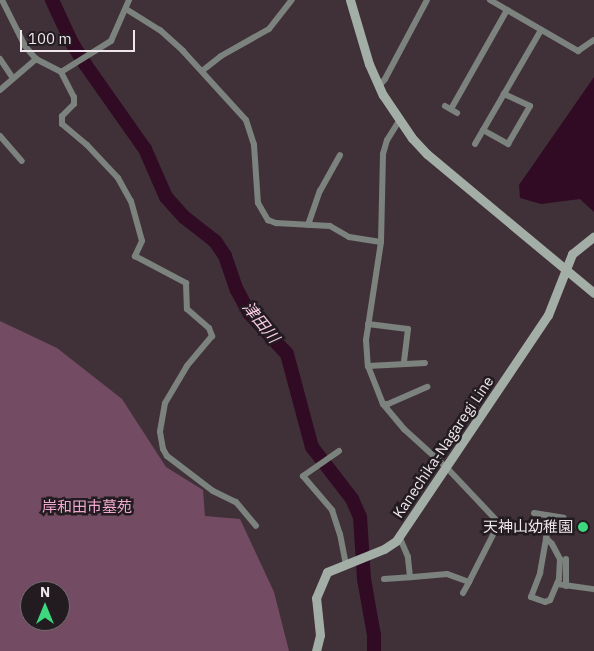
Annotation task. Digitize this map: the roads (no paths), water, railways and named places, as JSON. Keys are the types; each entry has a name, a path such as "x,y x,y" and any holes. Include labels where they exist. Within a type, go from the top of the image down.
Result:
{"street":[{"path":"2,0 19,36 36,59 61,72 74,97 74,104 62,116 62,124 87,145 118,178 132,201 142,240 135,256 186,282 187,309 209,328 212,336 187,366 165,403 160,432 163,449 167,456 213,490 236,502 256,526"},
{"path":"61,72 94,53 115,37 129,0"},
{"path":"202,71 221,56 269,29 292,0"},
{"path":"350,0 369,64 399,121 427,154 594,293"},
{"path":"379,86 385,79 427,0"},
{"path":"494,1 578,50 594,40"},
{"path":"126,10 160,30 202,71 246,120 252,133 258,203 268,220 330,226 349,237 381,242"},
{"path":"451,109 507,10"},
{"path":"474,144 541,30"},
{"path":"0,59 13,78"},
{"path":"0,90 36,59"},
{"path":"483,130 508,144 530,106 504,94"},
{"path":"399,121 387,140 383,154 381,242 368,324 366,349 368,366 383,404 404,429 447,468 499,523 463,593"},
{"path":"0,136 22,161"},
{"path":"308,225 320,190 340,156"},
{"name":"Kanechika-Nagaregi Line","path":"316,651 320,635 316,598 320,584 327,572 384,549 399,536 447,468 548,315 572,254 594,236"},
{"path":"368,324 408,329 404,364"},
{"path":"368,366 425,363"},
{"path":"383,404 388,404 427,387"},
{"path":"339,451 303,476 332,510 349,563"},
{"path":"534,513 564,518"},
{"path":"546,538 552,544 560,559 560,579 550,600 545,602 531,597 540,573 546,538 550,516"},
{"path":"399,536 408,558 410,577"},
{"path":"566,559 566,586"},
{"path":"384,579 447,574 469,582"},
{"path":"557,584 594,589"}],"waterway":[{"name":"津田川","path":"52,0 72,43 85,64 145,149 166,197 184,217 215,241 225,256 237,290 250,314 287,354 312,447 352,499 360,517 364,579 374,635 374,651"}],"place":[{"name":"天神山幼稚園","path":"583,527"}],"park label":[{"name":"岸和田市墓苑","path":"87,507"}]}
